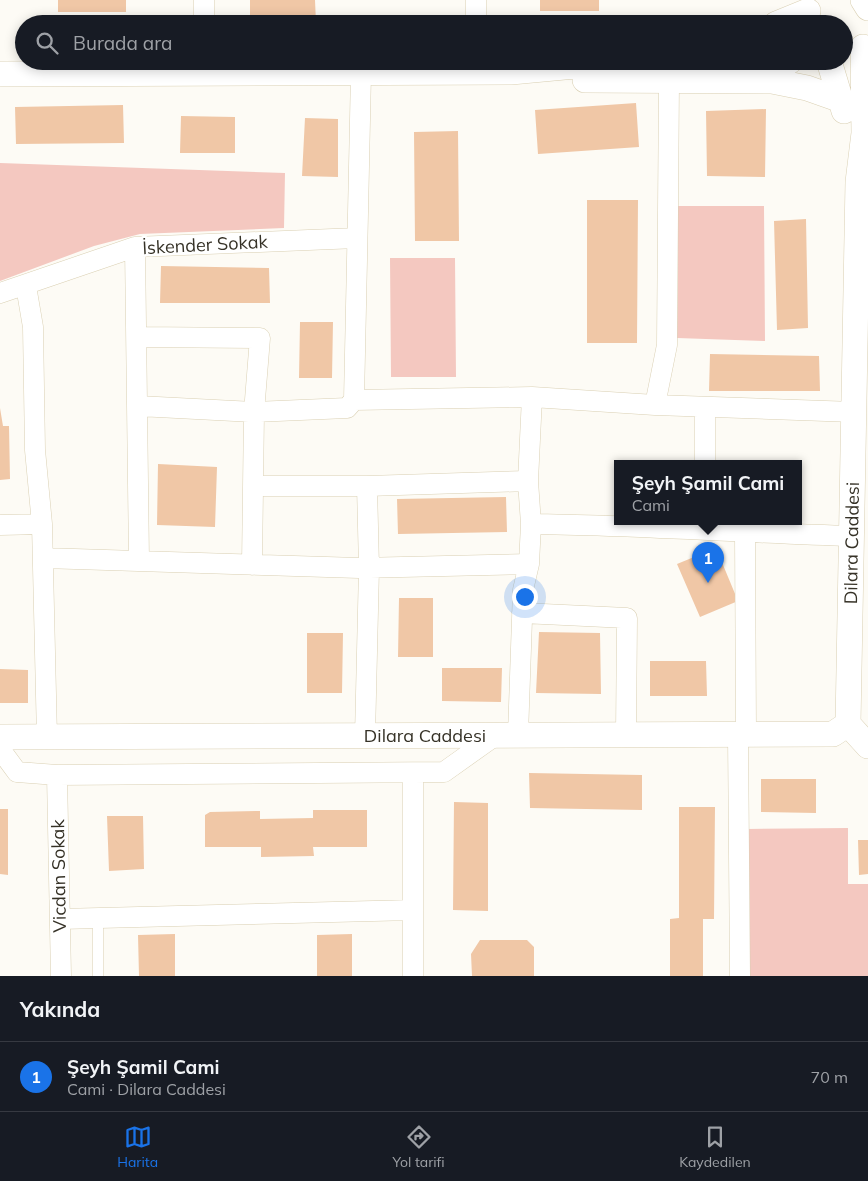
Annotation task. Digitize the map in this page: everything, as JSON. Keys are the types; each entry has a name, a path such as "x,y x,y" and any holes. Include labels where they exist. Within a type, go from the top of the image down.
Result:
{"street":[{"path":"204,0 204,15"},
{"path":"476,0 476,15"},
{"path":"863,0 868,8"},
{"path":"796,15 811,8"},
{"path":"858,47 864,133 858,182"},
{"path":"0,74 117,70"},
{"path":"282,70 361,73 419,70"},
{"path":"497,70 557,80 772,81 808,88 841,100"},
{"path":"511,72 532,70"},
{"path":"704,80 771,70"},
{"path":"832,70 848,122 858,182"},
{"path":"138,406 254,412 347,408 354,400 361,73"},
{"path":"655,405 667,345 669,80"},
{"name":"Dilara Caddesi","path":"0,737 833,734 848,724 858,182"},
{"name":"İskender Sokak","path":"0,293 26,286 135,248 357,238"},
{"path":"135,248 139,561"},
{"path":"26,286 33,327 35,450 42,524 47,738"},
{"path":"137,337 260,338 254,412 252,565"},
{"path":"354,400 532,396 655,405 854,412"},
{"path":"0,749 17,772 57,775 412,773 444,772 507,735 522,613 523,590 529,564 531,524 528,481 532,396"},
{"path":"704,460 705,407"},
{"path":"253,486 367,486 528,481"},
{"path":"365,736 369,568 367,486"},
{"path":"0,525 42,524"},
{"path":"531,524 614,525"},
{"path":"643,525 704,526 745,533 852,536"},
{"path":"740,976 745,533"},
{"path":"43,558 369,568 529,564"},
{"path":"522,613 627,618 626,735"},
{"path":"848,724 868,746"},
{"path":"412,773 413,976"},
{"name":"Vicdan Sokak","path":"57,775 61,976"},
{"path":"60,919 413,910"}],"lane":[{"path":"98,918 98,976"}],"shaded area":[{"path":"0,163 285,173 284,228 140,234 94,246 0,281"},
{"path":"675,206 764,206 765,341 677,338"},
{"path":"390,258 455,258 456,377 391,377"},
{"path":"848,828 848,884 868,884 868,976 749,976 747,829"}],"building":[{"path":"58,0 126,0 126,12 58,12"},
{"path":"250,0 315,0 316,15 250,15"},
{"path":"540,0 599,0 599,11 540,11"},
{"path":"636,103 639,147 538,154 535,110"},
{"path":"123,105 124,143 16,144 15,107"},
{"path":"766,109 765,177 707,176 706,111"},
{"path":"181,116 235,117 235,153 180,153"},
{"path":"305,118 338,119 338,177 302,176"},
{"path":"458,131 459,241 415,241 414,132"},
{"path":"587,200 638,200 637,343 587,343"},
{"path":"806,219 808,328 777,330 774,221"},
{"path":"161,266 269,268 270,303 160,303"},
{"path":"300,322 333,322 332,378 299,378"},
{"path":"710,354 819,356 820,391 709,391"},
{"path":"0,408 3,426 9,426 10,479 0,480"},
{"path":"158,464 217,467 215,527 157,525"},
{"path":"506,497 507,532 398,534 397,499"},
{"path":"716,548 738,601 700,617 677,564"},
{"path":"399,598 433,598 433,657 398,657"},
{"path":"539,632 600,633 601,694 536,693"},
{"path":"307,633 343,633 342,693 307,693"},
{"path":"650,661 706,661 707,696 650,696"},
{"path":"442,668 502,668 501,702 442,701"},
{"path":"0,669 28,670 28,703 0,703"},
{"path":"529,773 642,775 642,810 530,808"},
{"path":"761,779 816,779 816,813 761,812"},
{"path":"454,802 488,803 488,911 453,910"},
{"path":"679,807 715,807 714,919 703,919 703,976 670,976 670,919 679,918"},
{"path":"0,809 8,809 8,875 0,874"},
{"path":"313,810 367,810 367,847 313,847 314,856 261,857 261,847 205,847 205,815 210,812 260,811 260,819 313,818"},
{"path":"107,816 143,816 144,869 109,871"},
{"path":"858,840 868,840 868,874 859,875"},
{"path":"175,934 175,976 139,976 138,935"},
{"path":"352,934 352,976 317,976 317,935"},
{"path":"480,940 527,940 534,947 534,976 472,976 471,954"}],"place":[{"name":"Şeyh Şamil Cami","path":"708,583"}]}
